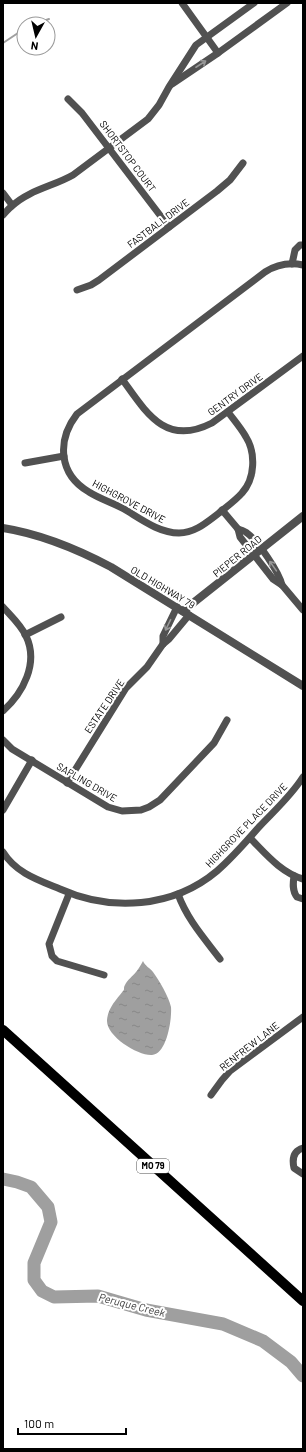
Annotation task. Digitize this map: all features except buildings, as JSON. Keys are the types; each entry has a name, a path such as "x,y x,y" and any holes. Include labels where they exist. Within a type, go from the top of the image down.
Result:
{"main road":[{"name":"MO 79","path":"3,1030 303,1301"}],"street":[{"path":"182,3 218,53"},
{"path":"3,215 12,205 31,193 61,182 73,175 154,113 196,45 254,3"},
{"path":"169,87 287,3"},
{"name":"SHORTSTOP COURT","path":"68,99 82,113 169,227"},
{"name":"FASTBALL DRIVE","path":"77,290 91,285 99,280 169,227 230,180 243,163"},
{"path":"3,193 12,205"},
{"path":"292,264 295,250 300,245 303,245"},
{"name":"HIGHGROVE DRIVE","path":"228,412 247,437 253,464 251,475 242,493 222,510 198,528 180,533 164,531 156,528 108,501 88,492 76,482 70,473 64,456 64,443 67,429 77,414 265,272 273,267 292,264 303,265"},
{"name":"GENTRY DRIVE","path":"122,379 147,413 161,425 185,431 202,429 228,412 303,356"},
{"path":"25,463 64,456"},
{"path":"222,510 238,529 240,537 273,579 282,585 303,610"},
{"name":"PIEPER ROAD","path":"183,611 303,516"},
{"name":"OLD HIGHWAY 79","path":"3,528 16,530 50,540 83,552 111,567 303,686"},
{"path":"238,529 246,532 261,549 280,577 282,585"},
{"path":"3,607 18,623 25,635 31,654 28,675 11,704 3,711"},
{"name":"ESTATE DRIVE","path":"163,644 163,636 183,611"},
{"name":"ESTATE DRIVE","path":"67,782 126,688 147,667 163,644 170,639 183,611"},
{"path":"25,635 61,617"},
{"name":"SAPLING DRIVE","path":"3,740 12,749 108,807 115,810 132,811 149,807 167,794 210,748 227,720"},
{"path":"3,810 32,760"},
{"name":"HIGHGROVE PLACE DRIVE","path":"3,852 18,870 69,894 95,902 117,904 141,903 165,899 196,886 217,871 250,838 291,793 303,777"},
{"path":"250,838 285,871 303,879"},
{"path":"294,876 294,894 296,897 303,899"},
{"path":"69,894 49,944 52,956 57,961 104,975"},
{"path":"178,894 183,908 191,921 220,959"},
{"name":"RENFREW LANE","path":"211,1095 230,1071 303,1017"},
{"path":"303,1148 299,1149 294,1154 292,1161 294,1168 303,1174"}],"water":[{"path":"143,961 158,979 171,1007 171,1019 165,1043 157,1053 152,1055 131,1049 124,1044 112,1032 108,1026 107,1020 113,1004 124,990 124,986 127,981 136,972"}],"waterway":[{"path":"3,43 16,34"},
{"name":"Peruque Creek","path":"3,1179 31,1187 48,1207 51,1222 34,1263 34,1280 42,1291 54,1297 98,1296 146,1310 223,1324 263,1341 291,1362 303,1376"}]}
